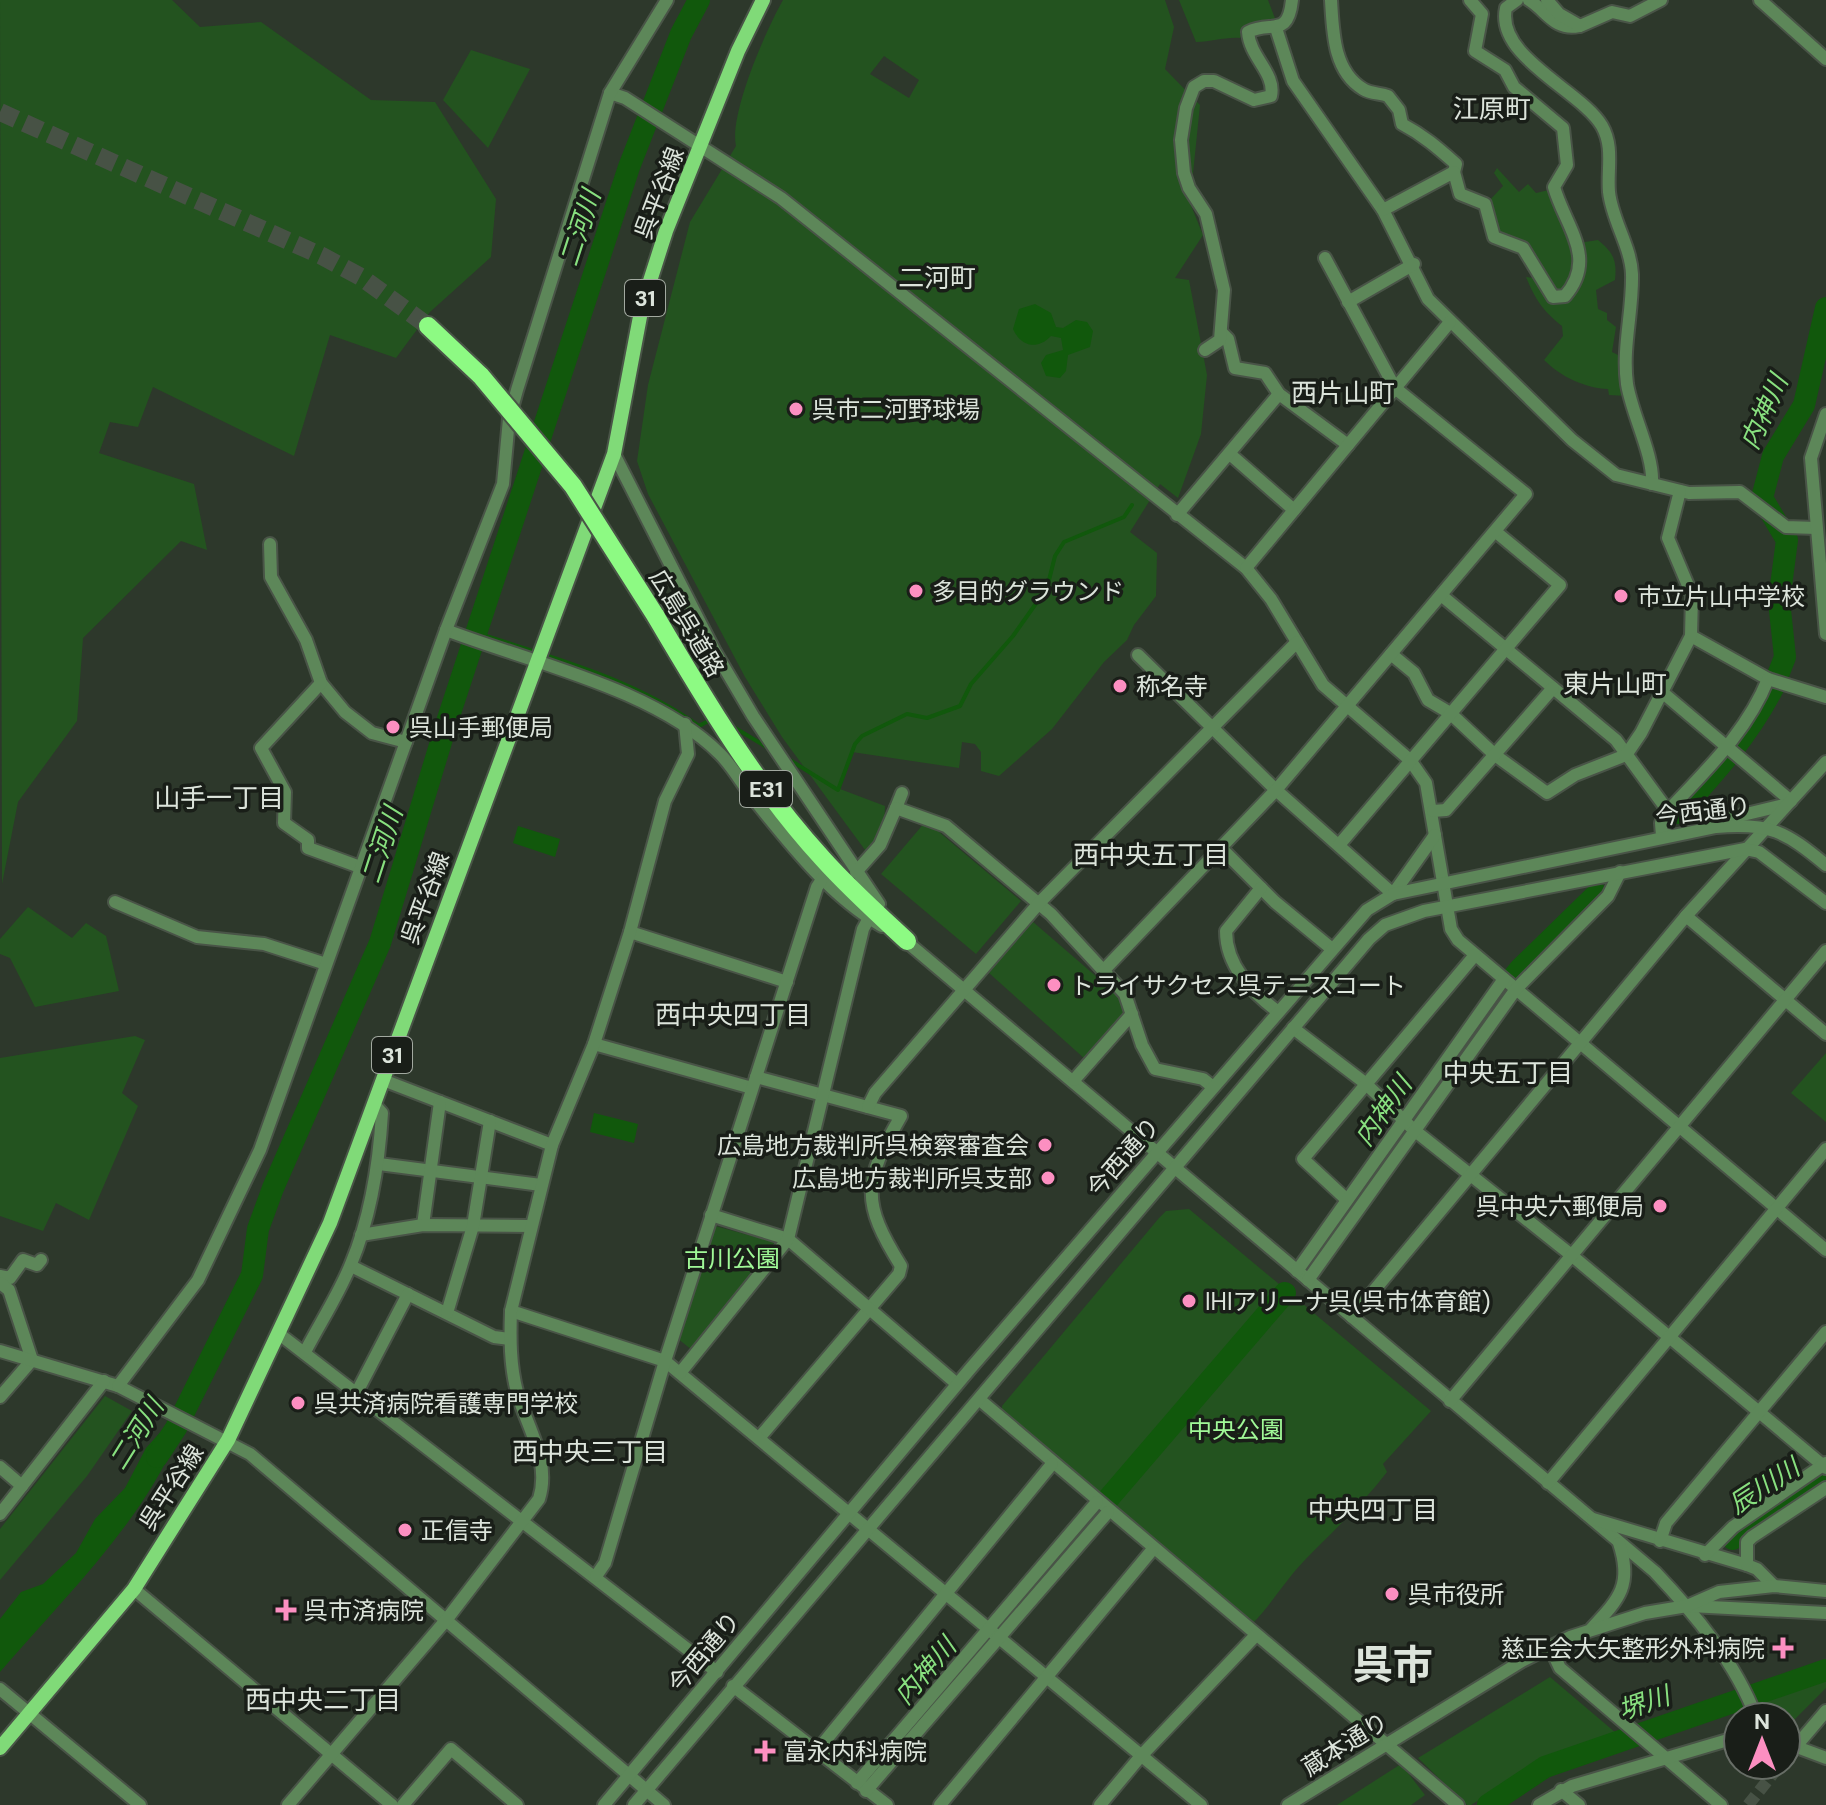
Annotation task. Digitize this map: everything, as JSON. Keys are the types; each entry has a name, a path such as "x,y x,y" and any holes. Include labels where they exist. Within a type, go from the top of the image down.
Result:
{"highway":[{"name":"広島呉道路","path":"428,326 481,376 573,486 655,615 707,705 798,830 854,892 907,941"}],"main road":[{"name":"呉平谷線","path":"0,1748 134,1589 278,1333 330,1223 383,1080 528,660 614,454 642,306 666,231 738,51 763,0"}],"street":[{"path":"118,1386 184,1303 260,1150 360,867 503,484 509,419 610,93 667,0"},
{"path":"1205,350 1218,344 1224,290 1206,214 1189,188 1181,154 1186,108 1194,87 1204,81 1214,81 1254,100 1271,96 1269,76 1253,55 1248,32 1276,28 1291,16 1292,0"},
{"path":"1331,0 1333,41 1346,70 1365,91 1388,96 1402,124 1440,148 1456,164 1454,172 1460,194 1485,204 1494,237 1503,243 1518,244 1548,292 1553,297 1565,296 1579,274 1582,258 1554,187 1567,165 1563,128 1514,87 1505,70 1475,51 1482,14 1470,0"},
{"path":"1517,0 1506,8 1507,28 1551,83 1585,107 1601,125 1608,139 1609,192 1616,226 1632,271 1626,331 1627,383 1653,474 1652,484"},
{"path":"1529,0 1557,25 1567,29 1612,12 1630,16 1661,0"},
{"path":"1547,0 1559,14 1580,26"},
{"path":"1760,0 1826,59"},
{"path":"1276,28 1293,81 1383,210 1414,264 1428,299 1572,440 1616,475 1680,491 1740,492 1786,527 1816,528"},
{"path":"610,93 625,98 781,198 1246,568 1271,599 1323,685 1410,760 1426,783 1451,929 1475,955 1826,1250"},
{"path":"1383,210 1454,172"},
{"path":"1103,971 1276,790 1526,494 1395,388 1325,258"},
{"path":"1348,302 1414,264"},
{"path":"1246,568 1450,322"},
{"path":"1221,332 1228,339 1235,368 1265,373 1279,394 1348,445"},
{"path":"1177,515 1231,455 1279,394"},
{"path":"1826,414 1811,458 1816,528 1822,548 1826,634"},
{"path":"614,454 722,664 870,895 966,991"},
{"path":"1231,455 1294,510"},
{"path":"1391,654 1414,673 1428,700 1450,713 1495,755 1547,793 1575,775 1626,755 1691,636 1692,595 1668,538 1680,491"},
{"path":"1339,845 1560,585 1496,532"},
{"path":"270,544 271,577 283,592 306,640 321,683 345,712 372,733 406,742"},
{"path":"1441,595 1616,740 1668,811"},
{"path":"450,631 651,705 685,724 720,754 786,839 823,878 869,918 907,941 1074,1080 1586,1517 1655,1572 1687,1606 1750,1701"},
{"path":"1691,636 1768,679 1826,697"},
{"path":"868,1107 875,1093 1040,902 1297,642"},
{"path":"1138,655 1276,790 1393,894 1435,835"},
{"path":"1768,679 1758,704 1731,750 1668,811 1661,823 1662,836 1788,803"},
{"path":"321,683 261,748 285,792 284,823 308,840 308,848 360,867"},
{"path":"1433,811 1446,810 1553,688"},
{"path":"1662,692 1788,803"},
{"path":"288,1805 447,1619 539,1499 545,1481 517,1392 510,1339 511,1311 552,1145 594,1044 630,932 665,801 688,754 685,724"},
{"path":"1352,1317 1686,916 1826,762"},
{"path":"856,872 880,845 902,793"},
{"path":"896,808 946,826 1040,902 1125,994 1155,1069 1203,1079 1213,1087"},
{"name":"今西通り","path":"604,1805 957,1384 1367,910 1393,894 1716,827 1765,826 1783,832 1826,865"},
{"path":"1222,849 1261,888 1332,949"},
{"name":"今西通り","path":"634,1805 1293,1028 1385,925 1447,907 1745,849 1770,859 1826,903"},
{"path":"1297,1271 1346,1199 1516,989 1608,896 1620,872"},
{"path":"596,1576 605,1563 711,1215 823,878"},
{"path":"1261,888 1226,931 1226,940 1245,985 1277,1011"},
{"path":"115,902 197,937 264,944 326,964"},
{"path":"1686,916 1826,1034"},
{"path":"680,1373 788,1239 863,929 869,918"},
{"path":"630,932 787,982"},
{"path":"1450,1401 1826,951"},
{"path":"1346,1199 1303,1159 1475,955"},
{"path":"1308,1280 1504,979"},
{"path":"1074,1080 1132,1014"},
{"path":"1293,1028 1365,1083 1408,1125 1470,1172 1824,1465 1733,1527 1705,1555"},
{"path":"594,1044 754,1083 822,1095 901,1116 883,1147 873,1174 872,1206 877,1228 901,1266 899,1274 759,1438"},
{"path":"383,1080 552,1145"},
{"path":"423,1225 440,1102"},
{"path":"305,1352 351,1266 361,1235 379,1164 382,1113 374,1104"},
{"path":"447,1313 473,1226 490,1121"},
{"path":"1548,1483 1826,1149"},
{"path":"379,1164 541,1185"},
{"path":"711,1215 788,1239 957,1384"},
{"path":"361,1235 423,1225 531,1226"},
{"path":"0,1276 10,1278 23,1260 37,1265 41,1260"},
{"path":"351,1266 494,1337 510,1339"},
{"path":"0,1283 9,1290 32,1360"},
{"path":"357,1392 408,1294"},
{"path":"511,1311 665,1361 849,1515 1048,1675 1140,1757 1201,1805"},
{"path":"1660,1541 1666,1523 1826,1332"},
{"path":"278,1333 717,1672"},
{"path":"0,1351 118,1386 250,1454 664,1805"},
{"path":"0,1397 32,1360"},
{"path":"0,1514 104,1381"},
{"path":"980,1400 1108,1512 1458,1805"},
{"path":"816,1752 944,1592 1052,1464"},
{"path":"0,1467 22,1486"},
{"path":"1747,1565 1747,1542 1752,1537 1826,1488"},
{"path":"862,1787 995,1632 1097,1502"},
{"path":"995,1632 1108,1512"},
{"path":"1586,1517 1705,1555 1747,1565 1757,1569 1774,1586"},
{"path":"1590,1630 1620,1598 1625,1576 1619,1543"},
{"path":"940,1805 1153,1549"},
{"name":"蔵本通り","path":"1288,1805 1522,1661 1590,1630 1645,1613 1687,1606 1719,1592 1774,1586 1826,1591"},
{"path":"134,1589 392,1805"},
{"name":"蔵本通り","path":"1687,1606 1723,1611 1771,1608 1826,1613"},
{"path":"1100,1805 1140,1757 1256,1635"},
{"path":"1550,1647 1560,1668 1721,1805"},
{"path":"733,1686 887,1805"},
{"path":"0,1689 140,1805"},
{"path":"1802,1734 1826,1711"},
{"path":"1539,1805 1561,1790 1722,1742"},
{"path":"403,1805 451,1749 517,1805"},
{"path":"1802,1749 1826,1758"},
{"path":"1561,1790 1579,1805"}],"green space":[{"path":"0,0 172,0 200,27 261,22 371,100 435,102 496,199 491,257 430,312 396,358 330,335 294,456 153,387 138,427 110,422 99,453 194,484 207,550 181,541 83,638 77,721 18,802 2,884"},
{"path":"783,0 1165,0 1174,27 1165,69 1200,105 1190,203 1203,235 1175,278 1189,280 1207,375 1201,434 1178,498 1160,484 1130,532 1157,553 1156,596 1134,625 1127,640 1104,662 1052,729 999,776 981,771 981,752 975,744 962,742 959,768 852,752 840,789 885,806 884,826 868,854 782,737 745,677 648,494 637,461 648,385 690,222 736,146 735,132 743,94","holes":["884,56 919,80 909,98 870,74"]},
{"path":"1179,0 1268,0 1276,21 1244,29 1240,38 1196,42"},
{"path":"471,50 530,69 488,148 443,100"},
{"path":"1497,168 1519,192 1528,184 1536,193 1549,190 1572,244 1598,240 1611,253 1615,262 1615,280 1596,290 1598,309 1607,313 1607,320 1616,327 1612,352 1622,357 1627,396 1609,395 1608,389 1574,380 1544,360 1563,336 1562,326 1545,310 1529,285 1526,277 1533,278 1538,273 1534,262 1498,236 1488,202 1503,186 1494,173"},
{"path":"926,821 1021,901 976,954 881,874"},
{"path":"28,907 72,938 86,923 106,936 119,991 35,1007 10,958 0,954 0,939"},
{"name":"トライサクセス呉テニスコート","path":"1032,921 1120,997 1124,1015 1085,1059 989,973"},
{"path":"135,1036 145,1040 122,1093 138,1106 89,1220 56,1203 43,1231 0,1216 0,1058"},
{"path":"1826,1053 1826,1122 1791,1093"},
{"name":"中央公園","path":"1189,1209 1431,1411 1383,1464 1387,1472 1377,1484 1296,1570 1252,1624 1002,1416 1002,1406 1159,1218 1166,1211"},
{"name":"古川公園","path":"715,1226 778,1243 692,1350 677,1338"},
{"path":"105,1396 132,1411 87,1476 0,1580 0,1529"},
{"path":"1550,1677 1616,1733 1541,1760 1471,1805 1467,1805 1418,1758"},
{"path":"1826,1681 1826,1688 1802,1712 1802,1701 1765,1699"},
{"path":"1401,1764 1425,1795 1411,1805 1337,1805"}],"shaded area":[{"path":"1035,304 1051,313 1056,327 1063,328 1076,320 1087,322 1093,331 1090,347 1068,355 1066,371 1060,378 1046,376 1041,363 1046,355 1063,350 1061,338 1051,336 1035,345 1020,340 1013,329 1019,309"},
{"path":"518,826 560,839 555,857 513,843"},
{"path":"594,1113 638,1124 634,1143 590,1132"},
{"path":"164,1428 177,1438 143,1501 98,1561 0,1672 0,1619 21,1592 43,1584 76,1553 95,1519 125,1488 146,1448"}],"waterway":[{"name":"二河川","path":"157,1457 176,1428 252,1275 258,1229 273,1188 380,943 447,722 629,167 681,34 699,0"},
{"name":"内神川","path":"1778,675 1785,657 1779,601 1787,540 1762,498 1773,456 1804,405 1826,308"},
{"path":"785,757 838,790 855,744 862,736 907,714 927,718 960,706 971,684 1013,636 1047,588 1055,556 1064,542 1124,517 1132,505"},
{"path":"477,633 619,682 699,726 712,719"},
{"name":"内神川","path":"1678,813 1742,737 1774,686"},
{"path":"730,725 770,749"},
{"name":"内神川","path":"1495,1000 1520,969 1597,894"},
{"name":"内神川","path":"1315,1257 1467,1041"},
{"name":"内神川","path":"1108,1499 1285,1293"},
{"name":"辰川川","path":"1733,1539 1754,1522 1826,1479"},
{"name":"内神川","path":"1004,1622 1099,1513"},
{"name":"内神川","path":"872,1775 988,1639"},
{"name":"堺川","path":"1488,1805 1545,1767 1826,1670"}],"tunnel":[{"path":"0,112 322,256 361,277 428,326"},
{"path":"1748,1805 1767,1781"}],"place":[{"name":"呉市二河野球場","path":"796,409"},
{"name":"多目的グラウンド","path":"916,591"},
{"name":"市立片山中学校","path":"1621,596"},
{"name":"称名寺","path":"1120,686"},
{"name":"呉山手郵便局","path":"393,727"},
{"name":"トライサクセス呉テニスコート","path":"1054,985"},
{"name":"広島地方裁判所呉検察審査会","path":"1045,1145"},
{"name":"広島地方裁判所呉支部","path":"1048,1178"},
{"name":"呉中央六郵便局","path":"1660,1206"},
{"name":"IHIアリーナ呉(呉市体育館)","path":"1189,1301"},
{"name":"呉共済病院看護専門学校","path":"298,1403"},
{"name":"正信寺","path":"405,1530"},
{"name":"呉市役所","path":"1392,1594"},
{"name":"呉市済病院","path":"286,1610"},
{"name":"慈正会大矢整形外科病院","path":"1783,1648"},
{"name":"富永内科病院","path":"765,1751"}],"district":[{"name":"江原町","path":"1492,109"},
{"name":"二河町","path":"937,278"},
{"name":"西片山町","path":"1343,393"},
{"name":"東片山町","path":"1615,684"},
{"name":"山手一丁目","path":"219,798"},
{"name":"西中央五丁目","path":"1151,855"},
{"name":"西中央四丁目","path":"733,1015"},
{"name":"中央五丁目","path":"1508,1073"},
{"name":"西中央三丁目","path":"590,1452"},
{"name":"中央四丁目","path":"1373,1510"},
{"name":"呉市","path":"1393,1665"},
{"name":"西中央二丁目","path":"323,1700"}]}
